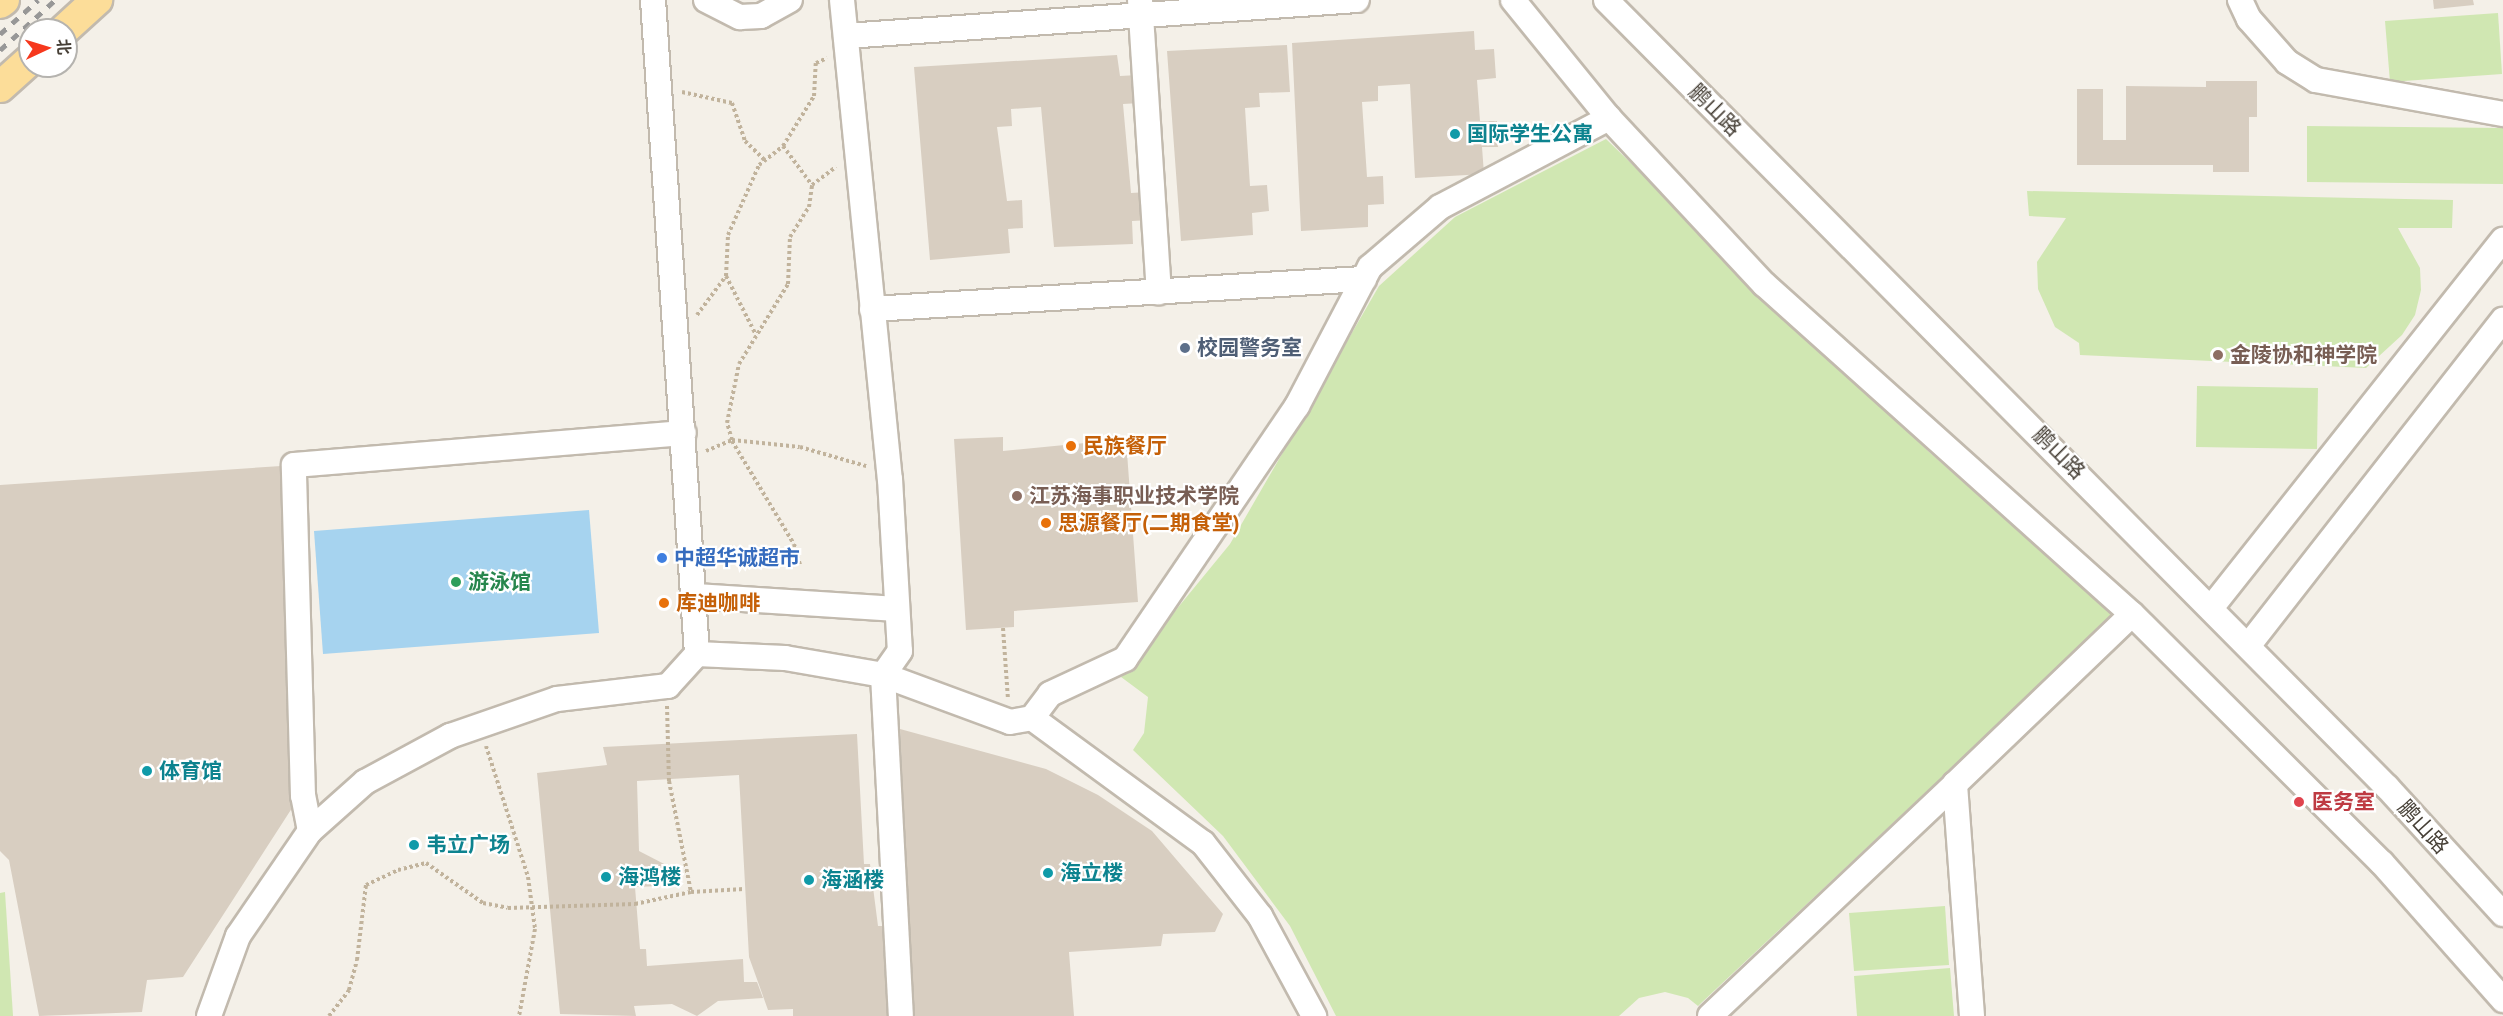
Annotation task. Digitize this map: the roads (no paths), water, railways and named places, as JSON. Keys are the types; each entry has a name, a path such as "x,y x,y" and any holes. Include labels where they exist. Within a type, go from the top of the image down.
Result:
{"main road":[{"path":"0,3 4,0"},
{"path":"77,18 97,0"},
{"path":"0,87 18,71"}],"street":[{"path":"209,1016 237,936 310,831 364,782 478,726 557,699 668,686 697,654 696,596 653,0"},
{"path":"706,0 740,16 761,16 790,0"},
{"path":"842,0 889,472 900,651 883,675 901,1016"},
{"path":"847,42 1140,8 1357,0"},
{"path":"1513,0 1609,118 1764,284 2132,614 2382,863 2503,1000"},
{"name":"鹏山路","path":"1606,0 2211,608 2503,914"},
{"path":"2240,0 2249,19 2288,62 2316,81 2503,114"},
{"path":"1140,8 1159,291"},
{"path":"1021,720 1050,694 1125,659 1298,406 1364,279 1440,207 1609,118"},
{"path":"2211,608 2503,240"},
{"path":"873,309 1364,279"},
{"path":"2248,646 2503,320"},
{"path":"310,831 303,796 294,465 684,433"},
{"path":"696,596 897,609"},
{"path":"1710,1016 2132,614"},
{"path":"697,654 785,658 883,675 1021,720 1203,843 1260,916 1314,1016"},
{"path":"1955,784 1972,1016"}],"water":[{"name":"游泳馆","path":"589,510 599,633 323,654 314,531"}],"railway":[{"path":"0,34 38,0"},
{"path":"0,50 55,0"}],"place":[{"name":"国际学生公寓","path":"1455,134"},
{"name":"校园警务室","path":"1185,348"},
{"name":"金陵协和神学院","path":"2218,355"},
{"name":"民族餐厅","path":"1071,446"},
{"name":"江苏海事职业技术学院","path":"1017,496"},
{"name":"思源餐厅(二期食堂)","path":"1046,523"},
{"name":"中超华诚超市","path":"662,558"},
{"name":"游泳馆","path":"456,582"},
{"name":"库迪咖啡","path":"664,603"},
{"name":"体育馆","path":"147,771"},
{"name":"医务室","path":"2299,802"},
{"name":"韦立广场","path":"414,845"},
{"name":"海立楼","path":"1048,873"},
{"name":"海鸿楼","path":"606,877"},
{"name":"海涵楼","path":"809,880"}]}
